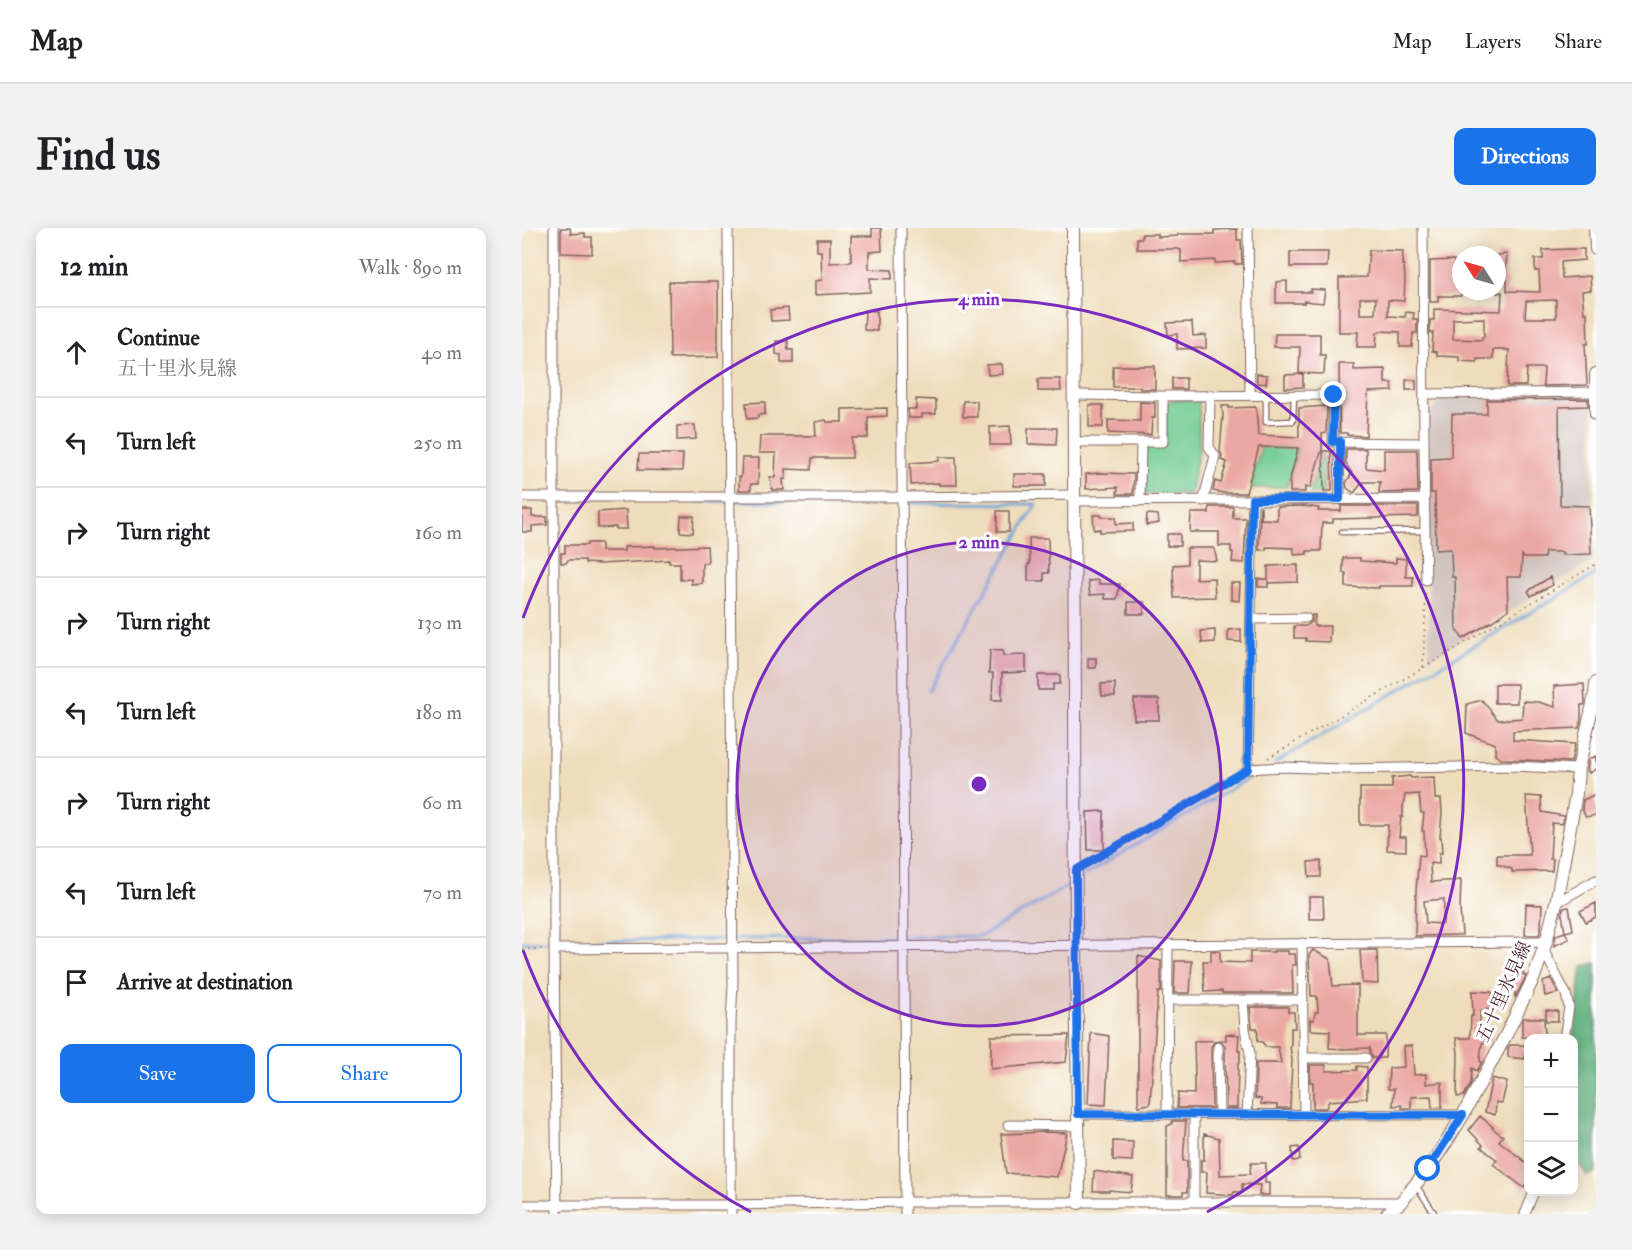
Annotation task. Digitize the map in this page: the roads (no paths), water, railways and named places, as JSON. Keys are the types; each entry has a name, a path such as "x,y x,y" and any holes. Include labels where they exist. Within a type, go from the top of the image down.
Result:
{"street":[{"path":"554,228 554,949 557,1209"},
{"path":"728,228 728,497 733,948 731,1210"},
{"path":"901,228 905,1214"},
{"path":"1073,228 1079,1208"},
{"path":"1248,228 1250,395"},
{"path":"1424,228 1423,443 1426,580"},
{"path":"1595,228 1596,249"},
{"path":"1596,374 1596,414"},
{"path":"1425,394 1596,392"},
{"path":"1074,395 1334,395 1333,442 1423,443"},
{"path":"1203,501 1215,456 1209,447 1210,395"},
{"path":"1074,442 1164,442 1163,396"},
{"path":"1340,441 1340,499"},
{"path":"1140,500 1141,443"},
{"path":"522,497 1074,498 1203,501 1424,499"},
{"path":"1252,499 1248,769 1513,766 1578,769"},
{"path":"1251,619 1306,618"},
{"name":"五十里氷見線","path":"1387,1214 1401,1202 1428,1169 1463,1115 1534,977 1556,903 1576,794 1578,769 1596,683"},
{"path":"1556,903 1596,880"},
{"path":"554,949 1302,944 1544,945 1566,994 1569,1007 1565,1034"},
{"path":"1302,944 1304,1115"},
{"path":"1167,1114 1168,945"},
{"path":"1168,1000 1303,1000"},
{"path":"1243,1000 1245,1029 1250,1053 1247,1114"},
{"path":"1218,1047 1219,1114"},
{"path":"1303,1058 1366,1058"},
{"path":"1008,1125 1167,1114 1463,1115"},
{"path":"1194,1114 1194,1202"},
{"path":"1525,1214 1532,1196"},
{"path":"522,1205 557,1209 731,1210 905,1202 1079,1208 1139,1203 1401,1202"},
{"path":"1139,1203 1139,1214"}],"lane":[{"path":"1266,395 1266,422 1293,422 1294,395"},
{"path":"1341,532 1425,531"},
{"path":"1415,1185 1435,1214"}],"waterway":[{"path":"698,501 1036,504 928,691"},
{"path":"1275,763 1596,574"},
{"path":"1078,879 1261,771"},
{"path":"522,942 981,936 1073,883"}]}
